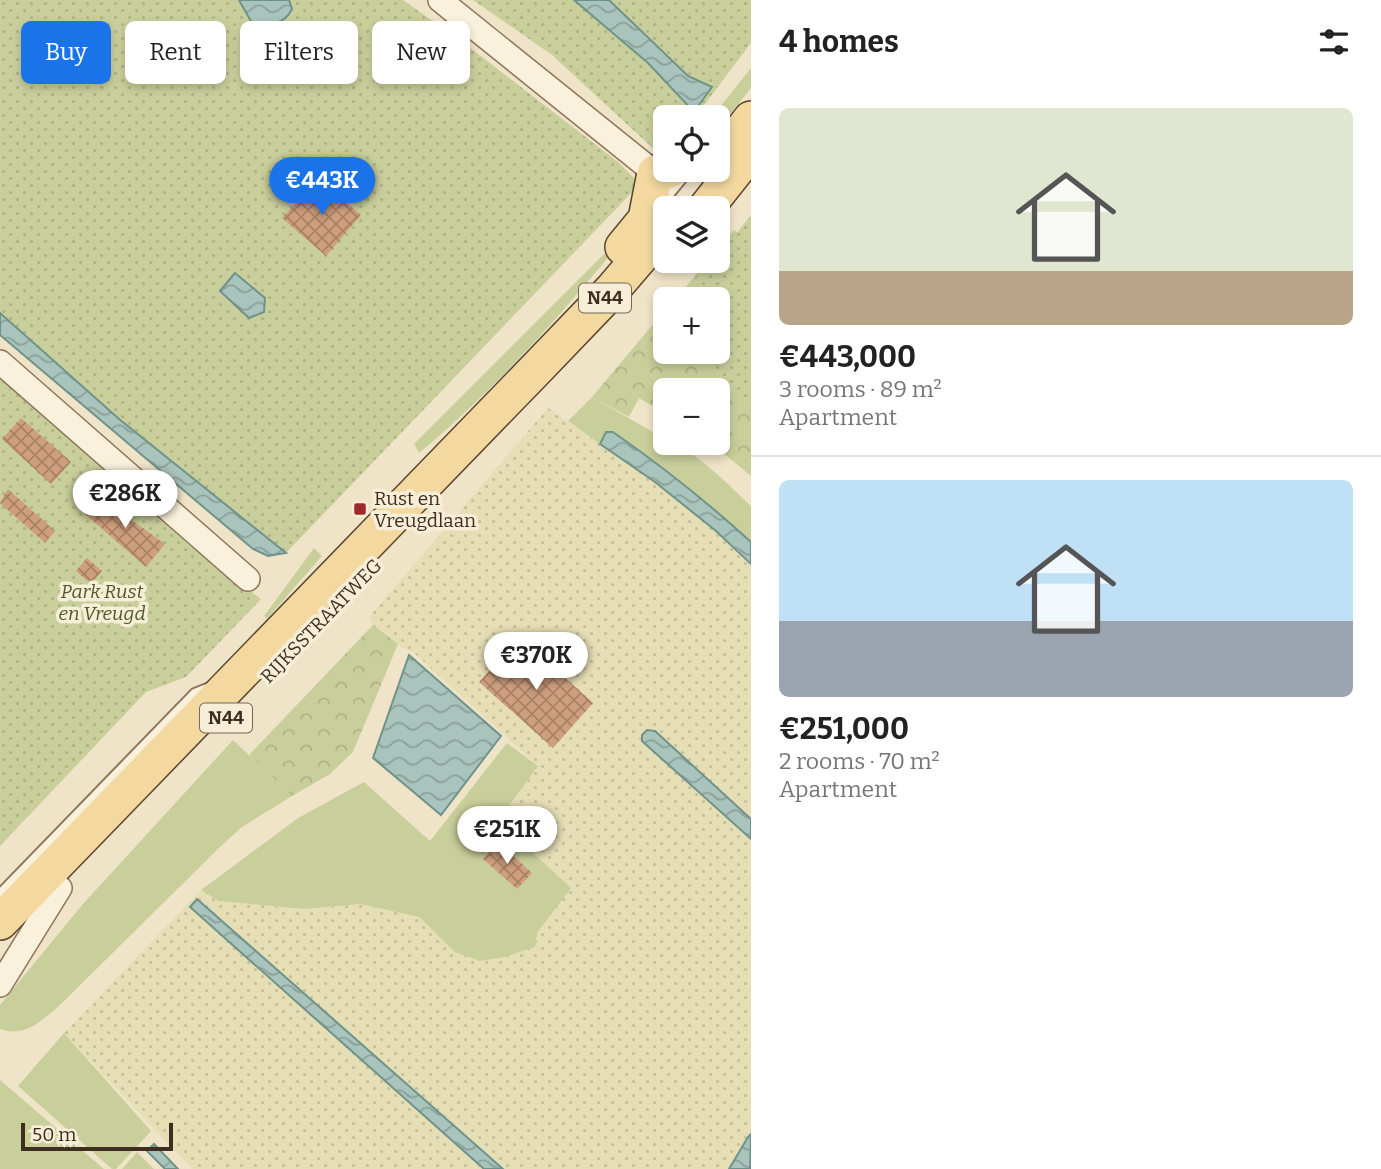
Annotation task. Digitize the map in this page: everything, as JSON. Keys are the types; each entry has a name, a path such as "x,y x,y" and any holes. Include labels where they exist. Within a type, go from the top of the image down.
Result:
{"main road":[{"path":"711,196 735,143"},
{"path":"690,196 702,182"},
{"name":"RIJKSSTRAATWEG","path":"0,922 541,364 589,288 653,226"},
{"name":"RIJKSSTRAATWEG","path":"0,949 616,316 653,273"}],"street":[{"path":"440,0 653,158"},
{"path":"0,362 248,579"},
{"name":"RIJKSSTRAATWEG","path":"0,985 60,888"}],"lane":[{"name":"RIJKSSTRAATWEG","path":"0,895 195,694 241,674"}],"shaded area":[{"path":"548,408 655,482 716,531 751,564 751,1133 729,1169 192,1169 64,1033 201,890 219,901 304,909 360,904 419,917 455,952 537,933 570,888 498,821 538,766 413,652 402,648 373,625 369,617"}],"green space":[{"path":"0,0 403,0 433,21 372,21 372,84 470,84 470,48 618,162 640,184 286,553 119,419 0,313"},
{"path":"473,0 751,0 751,43 704,105 653,105 653,148 552,55"},
{"path":"751,68 751,88 730,114 730,105 722,105"},
{"path":"751,215 751,402 730,385 730,378 721,378 704,364 730,364 730,287 694,287 705,273 730,273 730,241"},
{"path":"734,230 751,243 751,476 726,455 730,455 730,378 653,378 653,406 639,398 629,417 592,397 653,324 653,364 730,364 730,287 685,287 698,273 730,273 730,235"},
{"path":"608,250 612,253 520,358 471,407 419,453 414,444"},
{"name":"Park Rust en Vreugd","path":"0,374 189,545 261,599 186,677 146,692 0,846"},
{"path":"592,397 653,432 653,455 692,455 723,479 751,506 751,542 653,460 601,439 600,444 568,421"},
{"path":"314,548 322,556 267,619 264,616"},
{"path":"373,625 398,644 353,752 330,774 292,796 249,755"},
{"path":"233,740 292,796 242,827 47,1016 26,1029 0,1029 0,1005 82,905"},
{"path":"507,743 538,766 498,821 571,888 537,933 535,947 480,961 455,952 419,917 360,904 304,909 219,901 201,890 298,818 364,782 430,841"},
{"path":"64,1033 151,1131 116,1169 112,1169 18,1086"},
{"path":"0,1080 104,1169 0,1169"},
{"path":"137,1152 154,1169 122,1169"}],"water":[{"path":"239,0 289,0 292,9 289,15 280,21 251,21"},
{"path":"574,0 609,0 688,76 712,87 699,105 687,105 648,63"},
{"path":"235,273 265,298 264,312 249,318 220,291"},
{"path":"0,313 119,419 286,553 268,556 253,549 0,335"},
{"path":"606,432 613,432 667,471 751,542 751,564 716,531 655,482 600,444"},
{"path":"409,655 501,736 441,815 373,758"},
{"path":"647,730 655,731 751,819 751,839 642,741 642,735"},
{"path":"197,899 503,1169 484,1169 190,907"},
{"path":"751,1134 750,1169 729,1169 748,1137"},
{"path":"154,1144 178,1169 165,1169 147,1151"}],"building":[{"path":"318,178 361,215 326,256 282,218"},
{"path":"21,418 71,462 51,484 2,439"},
{"path":"8,489 55,531 45,543 0,503"},
{"path":"105,492 133,521 165,544 146,567 85,514"},
{"path":"87,558 102,571 91,584 76,571"},
{"path":"520,637 593,703 553,748 479,682"},
{"path":"498,842 532,873 517,889 483,859"}],"place":[{"name":"Rust en Vreugdlaan","path":"360,509"}]}
